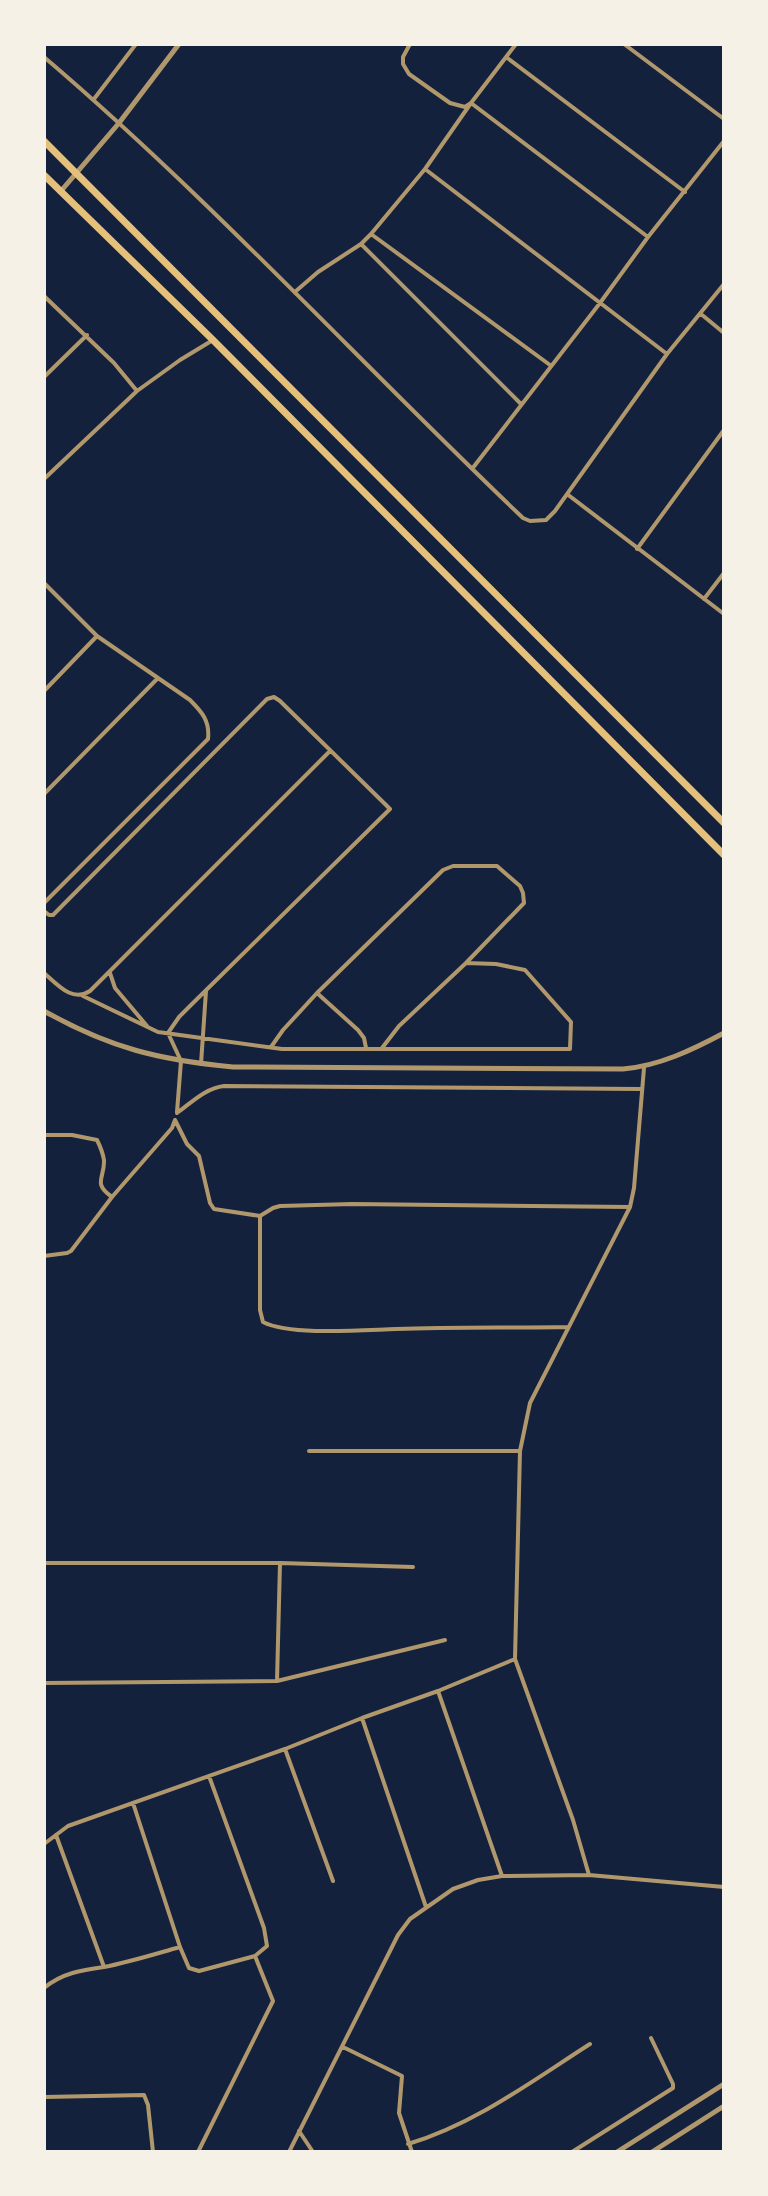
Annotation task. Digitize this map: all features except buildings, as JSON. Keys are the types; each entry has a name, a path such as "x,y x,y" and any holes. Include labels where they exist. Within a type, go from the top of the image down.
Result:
{"main road":[{"path":"44,141 724,823"},
{"path":"44,175 213,340 724,855"}],"street":[{"path":"93,99 136,44"},
{"path":"60,192 119,123 179,44"},
{"path":"410,44 403,57 409,74 450,103 465,107 471,103"},
{"path":"295,291 371,234 425,169 516,44"},
{"path":"624,44 724,119"},
{"path":"44,57 203,200 523,518 546,520 667,354 724,284"},
{"path":"506,57 685,192"},
{"path":"471,103 648,237"},
{"path":"472,469 724,141"},
{"path":"425,169 667,354"},
{"path":"371,234 551,366"},
{"path":"361,244 521,404"},
{"path":"44,296 87,335 137,391"},
{"path":"701,314 724,333"},
{"path":"44,377 87,335"},
{"path":"44,479 137,391 213,340"},
{"path":"637,549 724,430"},
{"path":"567,494 724,614"},
{"path":"704,599 724,573"},
{"path":"44,583 97,636 190,700 204,714 209,730 208,739 44,903"},
{"path":"44,691 97,636"},
{"path":"44,794 158,678"},
{"path":"44,911 53,915 267,699 274,697 280,701 390,809 179,1017 168,1033"},
{"path":"83,996 110,973 330,751"},
{"path":"271,1047 317,993 447,868 497,866 520,886 524,903 399,1026 381,1049"},
{"path":"44,973 75,996 83,996 151,1029 168,1033 293,1049 570,1049 571,1022 525,970 496,964 466,963"},
{"path":"110,973 119,994 151,1029"},
{"path":"201,1064 206,991"},
{"path":"317,993 358,1030 366,1048"},
{"path":"44,1011 118,1046 181,1061 233,1067 644,1068 697,1048 724,1033"},
{"path":"44,1256 71,1251 112,1197 172,1128 177,1113 181,1061 168,1033"},
{"path":"589,1875 573,1820 515,1659 520,1451 530,1403 630,1207 644,1068"},
{"path":"177,1113 214,1087 224,1086 641,1089"},
{"path":"175,1120 187,1144 199,1156 214,1209 260,1216 280,1206 352,1204 630,1207"},
{"path":"44,1135 72,1135 97,1140 104,1161 101,1188 112,1197"},
{"path":"260,1216 260,1310 263,1322 272,1327 296,1330 568,1327"},
{"path":"309,1451 520,1451"},
{"path":"44,1563 280,1563 413,1567"},
{"path":"277,1681 280,1563"},
{"path":"44,1683 277,1681 445,1640"},
{"path":"44,1844 68,1826 285,1749 515,1659"},
{"path":"438,1691 502,1876"},
{"path":"362,1718 426,1907"},
{"path":"285,1749 333,1881"},
{"path":"133,1803 189,1968 199,1971 255,1956 267,1946 264,1928 209,1776"},
{"path":"56,1835 104,1967"},
{"path":"289,2152 398,1935 410,1919 426,1907 466,1883 502,1876 589,1875 724,1887"},
{"path":"44,1988 83,1969 104,1967 180,1947"},
{"path":"198,2152 273,2001 255,1956"},
{"path":"572,2152 673,2088 651,2038"},
{"path":"408,2144 443,2133 467,2121 590,2044"},
{"path":"343,2047 402,2076 399,2113 412,2152"},
{"path":"617,2152 724,2084"},
{"path":"44,2097 144,2095 153,2152"},
{"path":"652,2152 724,2106"},
{"path":"299,2131 313,2152"}]}
